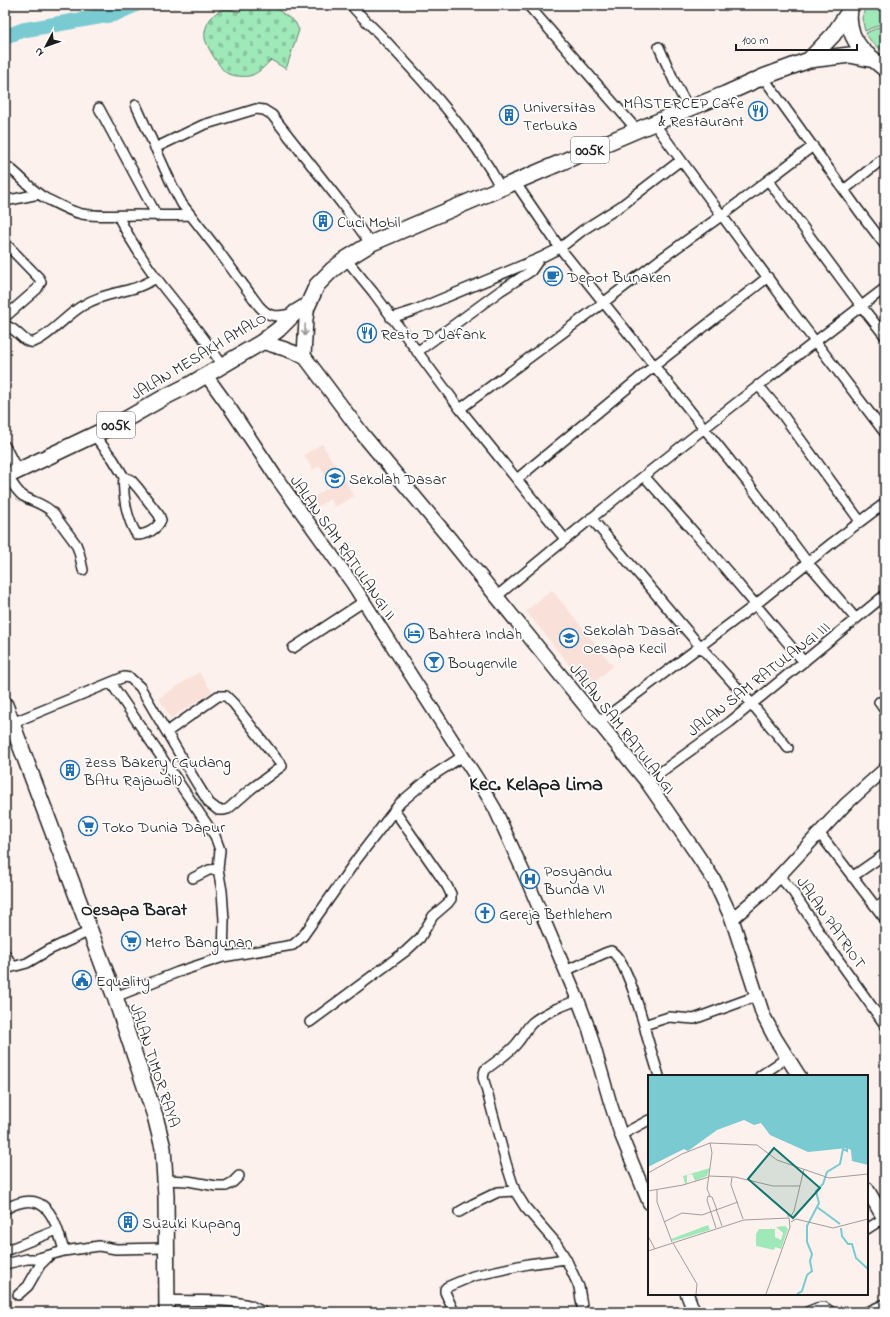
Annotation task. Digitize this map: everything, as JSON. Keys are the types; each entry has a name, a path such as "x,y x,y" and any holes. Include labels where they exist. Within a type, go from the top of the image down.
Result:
{"main road":[{"name":"005K","path":"809,60 833,35 850,6"},
{"path":"850,6 850,29 854,39 866,55 881,65"},
{"name":"005K","path":"308,305 317,285 332,270 346,259 372,244 763,77 809,60 850,55 881,65"},
{"path":"262,342 304,356 308,305"},
{"name":"JALAN MESAKH AMALO","path":"10,474 121,422 206,375 262,342 279,329 295,313 308,305"},
{"name":"JALAN SAM RATULANGI","path":"304,356 364,436 450,539 647,782 714,880 732,919 756,996 766,1021 799,1075"},
{"name":"JALAN TIMOR RAYA","path":"5,705 115,997 155,1116 163,1148 166,1196 167,1306"},
{"path":"868,1191 884,1219"}],"street":[{"path":"351,5 416,74 453,118 488,164 501,188"},
{"path":"528,5 637,130"},
{"path":"659,47 674,81 689,109"},
{"path":"763,77 885,245"},
{"path":"136,105 172,185 190,215 265,313 270,316 295,313"},
{"path":"99,108 157,216"},
{"path":"155,148 203,125 256,109 264,110 272,115 282,127 372,244"},
{"path":"654,123 699,183 721,216 885,433"},
{"path":"460,409 813,146"},
{"path":"844,190 885,157"},
{"path":"391,318 413,311 540,258 560,248 584,230 621,206 682,160"},
{"path":"5,165 14,170 44,198 81,214 118,216 190,215"},
{"path":"768,180 885,336"},
{"path":"515,182 560,248 748,483 808,563 856,619"},
{"path":"5,201 39,194"},
{"path":"118,216 136,247 157,278 213,350 222,365"},
{"path":"5,317 37,289 41,282 39,278 6,244"},
{"path":"418,352 500,291 531,271 540,258"},
{"path":"346,259 460,409 565,539"},
{"path":"517,479 654,366 768,277"},
{"path":"5,326 13,328 28,342 33,342 46,334 67,316 86,303 102,296 132,289 157,278"},
{"path":"496,597 565,539 644,476 815,341 862,307 885,288"},
{"name":"JALAN SAM RATULANGI II","path":"206,375 276,477 352,583 463,756 495,809 536,900 578,1000 589,1029 621,1134 648,1201"},
{"path":"758,386 779,410 860,521"},
{"path":"94,435 124,477 130,480 138,488 159,515 161,520 158,526 142,535 137,535 129,520 123,486 124,477"},
{"path":"5,446 10,474 18,492 49,509 53,513 76,544 83,570"},
{"path":"644,476 700,539 754,605 804,662"},
{"path":"598,723 699,645 754,605 885,503"},
{"path":"592,518 788,748"},
{"name":"JALAN SAM RATULANGI III","path":"647,782 730,722 885,595"},
{"path":"293,648 363,602"},
{"path":"12,723 124,677 130,678 140,687 209,803 218,810 228,809 251,789 282,766 234,704 226,696 218,696 167,732"},
{"path":"110,683 215,836 220,850 218,868 222,891 224,920 223,957"},
{"path":"879,702 885,711"},
{"path":"115,997 178,972 223,957 293,945 303,936 394,810 411,793 432,776 463,756"},
{"name":"JALAN PATRIOT","path":"732,919 755,900 820,834 845,805 885,769"},
{"path":"310,1022 406,951 420,938 432,916 451,899 452,894 447,886 394,810"},
{"path":"820,834 885,919"},
{"path":"852,877 885,854"},
{"path":"193,878 209,870 218,868"},
{"name":"JALAN PATRIOT","path":"779,876 793,892 830,948 885,1025"},
{"path":"877,908 885,901"},
{"path":"5,954 9,968 27,963 49,950 90,931"},
{"path":"565,971 611,951 618,957 628,978 660,1075"},
{"path":"644,1025 669,1017 694,1019 756,996"},
{"path":"578,1000 540,1017 525,1030 518,1044 484,1070 483,1082 515,1191 556,1243 566,1259 579,1287 583,1312"},
{"path":"761,1075 788,1057"},
{"path":"621,1134 648,1120"},
{"path":"165,1180 188,1181 216,1186 226,1186 240,1176"},
{"path":"459,1212 498,1192 515,1191"},
{"path":"5,1210 22,1202 38,1202 42,1204 47,1210 57,1230 64,1251"},
{"path":"868,1228 884,1219"},
{"path":"5,1251 57,1230"},
{"path":"5,1264 27,1259 35,1259 64,1251 99,1246 116,1249 166,1248"},
{"path":"18,1295 28,1286 40,1265 50,1255"},
{"path":"454,1312 445,1292 447,1287 473,1276 528,1264 566,1259"},
{"path":"687,1295 694,1312"},
{"path":"167,1306 186,1302 222,1301 250,1305 263,1312"},
{"path":"867,1312 885,1304"},
{"path":"807,1312 824,1306 831,1312"}],"shaded area":[{"name":"Sekolah Dasar","path":"322,444 354,496 335,507 330,499 315,508 310,500 331,486 320,466 313,470 304,455"},
{"name":"Sekolah Dasar Oesapa Kecil","path":"552,590 613,666 588,688 526,611"},
{"path":"199,672 212,692 171,718 159,698"}],"green space":[{"path":"246,5 271,5 295,22 299,30 286,69 271,60 255,74 249,76 233,75 225,72 213,56 205,38 206,28 210,19 222,10 228,9 239,12"},
{"path":"866,5 885,5 882,19 883,23 865,31 862,18"},
{"path":"884,25 885,51 874,44 866,33"}],"waterway":[{"path":"5,34 10,35 23,30 115,14 135,5"}],"place":[{"name":"MASTERCEP Cafe & Restaurant","path":"758,111"},
{"name":"Universitas Terbuka","path":"509,115"},
{"name":"Cuci Mobil","path":"323,221"},
{"name":"Depot Bunaken","path":"553,276"},
{"name":"Resto D Jafank","path":"367,333"},
{"name":"Sekolah Dasar","path":"335,478"},
{"name":"Bahtera Indah","path":"414,633"},
{"name":"Sekolah Dasar Oesapa Kecil","path":"569,638"},
{"name":"Bougenvile","path":"434,662"},
{"name":"Zess Bakery (Gudang BAtu Rajawali)","path":"70,770"},
{"name":"Toko Dunia Dapur","path":"88,826"},
{"name":"Posyandu Bunda VI","path":"530,879"},
{"name":"Gereja Bethlehem","path":"485,913"},
{"name":"Metro Bangunan","path":"131,941"},
{"name":"Equality","path":"82,980"},
{"name":"Suzuki Kupang","path":"128,1222"}],"district":[{"name":"Kec. Kelapa Lima","path":"536,783"},
{"name":"Oesapa Barat","path":"134,909"}]}
